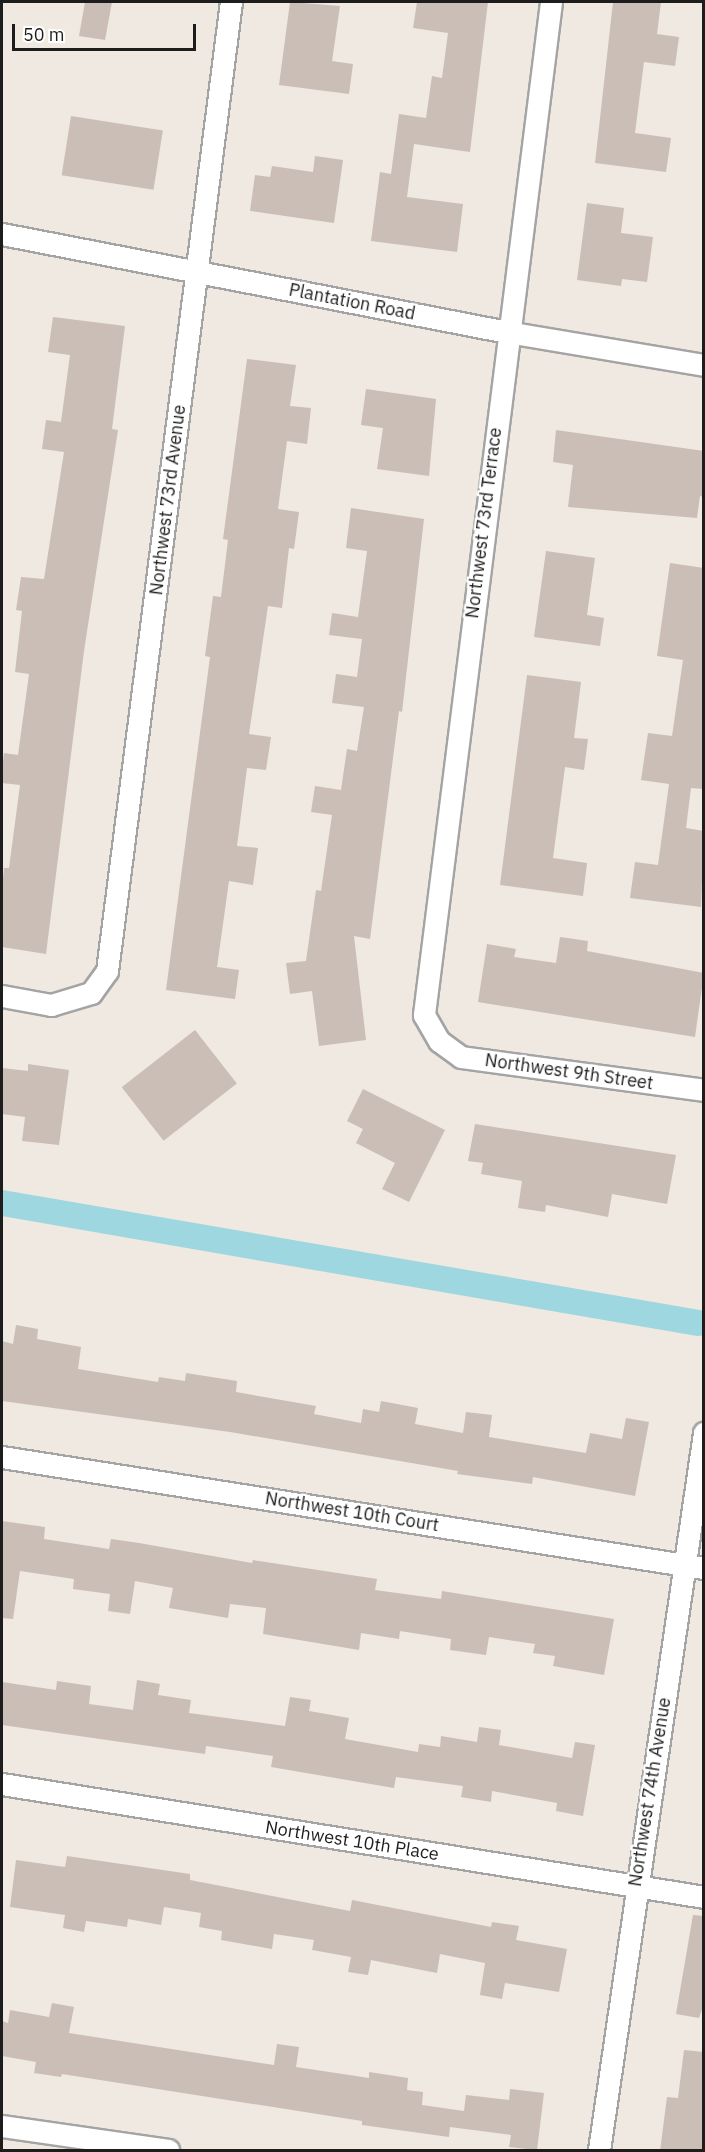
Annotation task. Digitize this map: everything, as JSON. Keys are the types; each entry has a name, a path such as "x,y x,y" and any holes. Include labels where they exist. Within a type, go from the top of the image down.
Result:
{"street":[{"name":"Northwest 73rd Avenue","path":"2,996 51,1005 91,993 107,970 231,2"},
{"name":"Northwest 73rd Terrace","path":"439,1041 424,1015 507,332 551,2"},
{"name":"Plantation Road","path":"2,234 507,332 704,365"},
{"name":"Northwest 9th Street","path":"439,1041 461,1057 704,1090"},
{"name":"Northwest 74th Avenue","path":"599,2151 634,1887 694,1566 704,1433"},
{"name":"Northwest 10th Court","path":"2,1456 694,1566"},
{"name":"Northwest 10th Place","path":"2,1784 704,1897"},
{"path":"2,2126 168,2151"}],"building":[{"path":"85,2 112,2 105,40 79,36"},
{"path":"290,2 340,6 332,61 353,64 349,94 279,85"},
{"path":"417,2 488,2 470,152 414,144 407,197 463,204 457,252 371,241 380,172 391,174 399,114 426,118 432,76 442,78 448,33 413,28"},
{"path":"613,2 661,2 657,34 679,37 675,66 644,62 635,133 671,138 666,172 595,163"},
{"path":"71,116 163,131 153,190 62,175"},
{"path":"315,156 343,160 334,223 250,211 255,175 270,177 272,166 313,172"},
{"path":"587,203 624,208 621,233 653,237 647,282 622,279 621,286 577,280"},
{"path":"53,317 125,326 112,429 118,430 84,651 46,954 2,947 4,868 9,868 20,785 2,783 2,770 4,753 18,755 29,674 15,672 22,611 16,610 21,577 44,579 64,452 42,449 46,420 61,422 70,355 48,352"},
{"path":"247,359 296,365 290,406 311,408 307,444 287,441 278,509 299,512 294,549 289,548 282,608 268,606 249,734 271,737 266,770 247,768 237,846 258,848 253,885 229,881 217,967 239,970 235,999 166,990 210,657 205,656 213,596 221,597 228,540 223,539"},
{"path":"366,389 436,399 429,476 377,469 383,428 361,425"},
{"path":"556,430 704,451 704,497 700,496 697,518 568,507 573,465 553,462"},
{"path":"351,508 424,519 402,712 399,711 370,939 354,936 366,1040 319,1046 312,991 290,994 286,963 306,961 316,890 321,891 332,815 311,812 315,786 341,790 347,749 357,751 364,707 332,703 336,674 357,677 362,639 329,635 332,613 358,617 367,551 346,548"},
{"path":"546,551 595,558 587,615 604,618 600,646 534,637"},
{"path":"670,563 704,568 704,789 691,788 686,828 704,831 701,907 630,898 635,862 658,865 669,784 641,780 648,733 672,736 683,660 657,656"},
{"path":"527,675 581,682 574,738 588,739 584,770 565,767 553,858 587,863 583,896 500,885"},
{"path":"560,937 588,941 587,951 704,973 695,1037 478,1002 487,944 516,949 514,957 556,963"},
{"path":"195,1030 237,1084 164,1141 122,1087"},
{"path":"28,1064 69,1070 59,1145 22,1141 25,1117 2,1114 2,1068 28,1071"},
{"path":"363,1089 445,1130 409,1202 382,1189 395,1163 356,1143 363,1129 347,1121"},
{"path":"475,1124 676,1155 667,1204 612,1194 608,1217 546,1205 545,1212 518,1208 522,1181 481,1174 483,1163 468,1161"},
{"path":"16,1325 38,1329 37,1339 81,1347 78,1369 158,1382 159,1377 185,1381 186,1373 237,1381 236,1392 316,1406 314,1414 361,1423 363,1409 379,1412 381,1401 418,1408 415,1424 463,1433 466,1412 492,1415 489,1437 586,1453 590,1433 622,1439 626,1418 649,1422 635,1496 533,1477 532,1484 457,1474 458,1471 230,1432 2,1401 2,1341 13,1344"},
{"path":"2,1521 45,1527 44,1539 109,1549 111,1539 252,1563 253,1560 377,1579 375,1590 441,1599 442,1591 614,1619 604,1675 553,1666 555,1656 533,1653 535,1644 489,1637 486,1655 450,1650 451,1639 400,1631 399,1639 361,1633 359,1650 263,1634 266,1608 230,1604 228,1618 169,1608 173,1588 135,1581 130,1614 108,1611 110,1594 73,1589 74,1579 20,1571 13,1619 2,1618"},
{"path":"137,1680 160,1684 158,1695 191,1700 189,1713 285,1726 290,1697 311,1700 309,1711 349,1718 345,1739 418,1752 419,1744 440,1747 441,1736 477,1742 479,1727 501,1730 499,1745 572,1758 575,1742 595,1745 583,1816 556,1811 557,1803 492,1791 491,1802 461,1797 463,1786 396,1777 394,1788 271,1767 273,1756 206,1746 205,1754 2,1725 2,1682 56,1690 57,1681 91,1686 89,1704 133,1710"},
{"path":"67,1856 190,1874 190,1880 350,1911 352,1900 491,1927 492,1922 519,1926 516,1940 567,1949 559,1992 505,1983 502,1999 480,1995 485,1963 440,1954 437,1973 371,1960 368,1975 348,1972 351,1957 312,1950 314,1940 274,1934 272,1949 221,1940 222,1931 199,1927 201,1913 164,1907 161,1925 128,1919 127,1927 86,1921 84,1932 63,1928 65,1915 10,1907 16,1860 65,1867"},
{"path":"693,1915 704,1916 704,2004 699,2018 676,2014"},
{"path":"52,2003 74,2007 69,2033 274,2065 277,2044 299,2047 296,2067 369,2078 369,2072 408,2078 407,2090 423,2092 422,2105 464,2111 466,2095 509,2100 510,2089 544,2093 537,2150 509,2147 511,2135 450,2127 449,2137 362,2125 362,2121 62,2074 61,2077 34,2073 36,2062 2,2056 2,2021 8,2023 10,2010 49,2017"},
{"path":"684,2050 704,2052 704,2151 660,2151 667,2097 678,2098"}],"waterway":[{"path":"2,1203 698,1323"}]}
